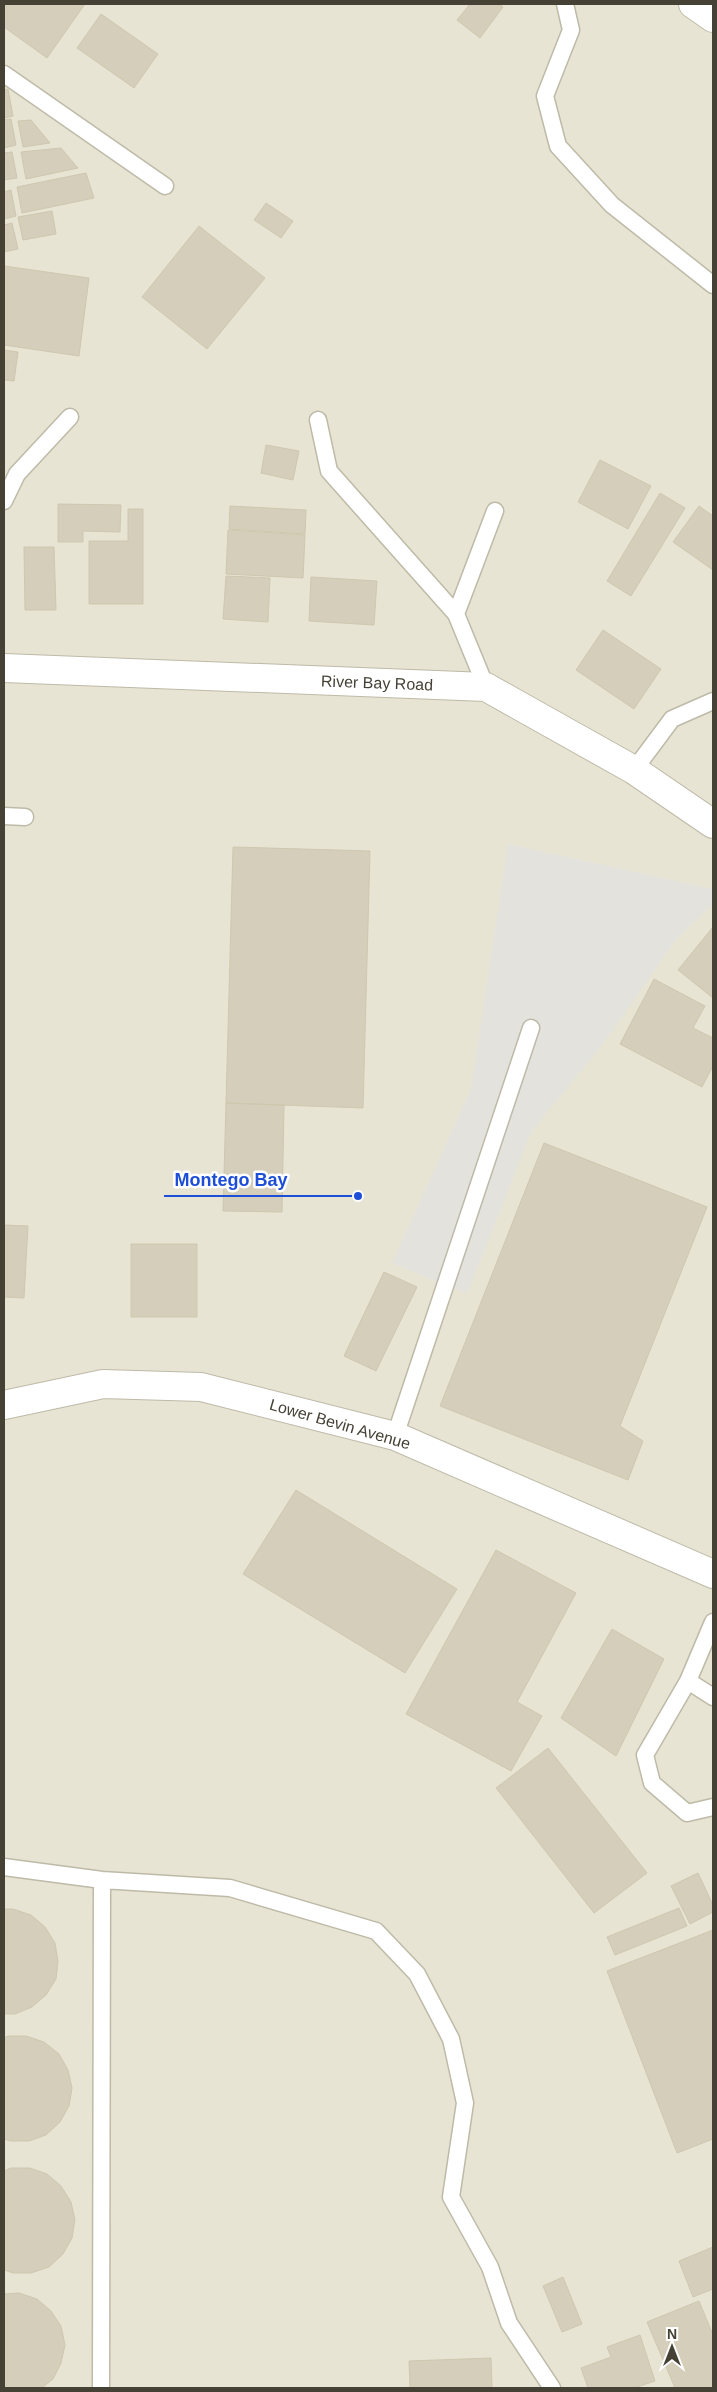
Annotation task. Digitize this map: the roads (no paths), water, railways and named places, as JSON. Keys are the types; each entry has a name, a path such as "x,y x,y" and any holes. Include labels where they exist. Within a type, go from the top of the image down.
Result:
{"street":[{"path":"692,4 713,18"},
{"name":"River Bay Road","path":"4,668 486,687 634,770 713,824"},
{"name":"Lower Bevin Avenue","path":"4,1405 103,1384 201,1387 395,1436 713,1574"}],"lane":[{"path":"565,4 571,30 545,96 558,146 612,206 713,285"},
{"path":"4,74 165,186"},
{"path":"4,501 17,474 70,417"},
{"path":"318,420 329,471 456,614 486,687"},
{"path":"456,614 495,511"},
{"path":"634,770 672,719 713,701"},
{"path":"4,816 25,818"},
{"path":"395,1436 531,1028"},
{"path":"713,1622 688,1680 645,1755 652,1783 688,1813 713,1807"},
{"path":"688,1680 713,1697"},
{"path":"4,1867 102,1880 230,1888 376,1931 417,1974 451,2039 465,2103 451,2197 490,2267 509,2323 552,2388"},
{"path":"101,2388 102,1880"}],"place":[{"name":"Montego Bay","path":"358,1196"}]}
